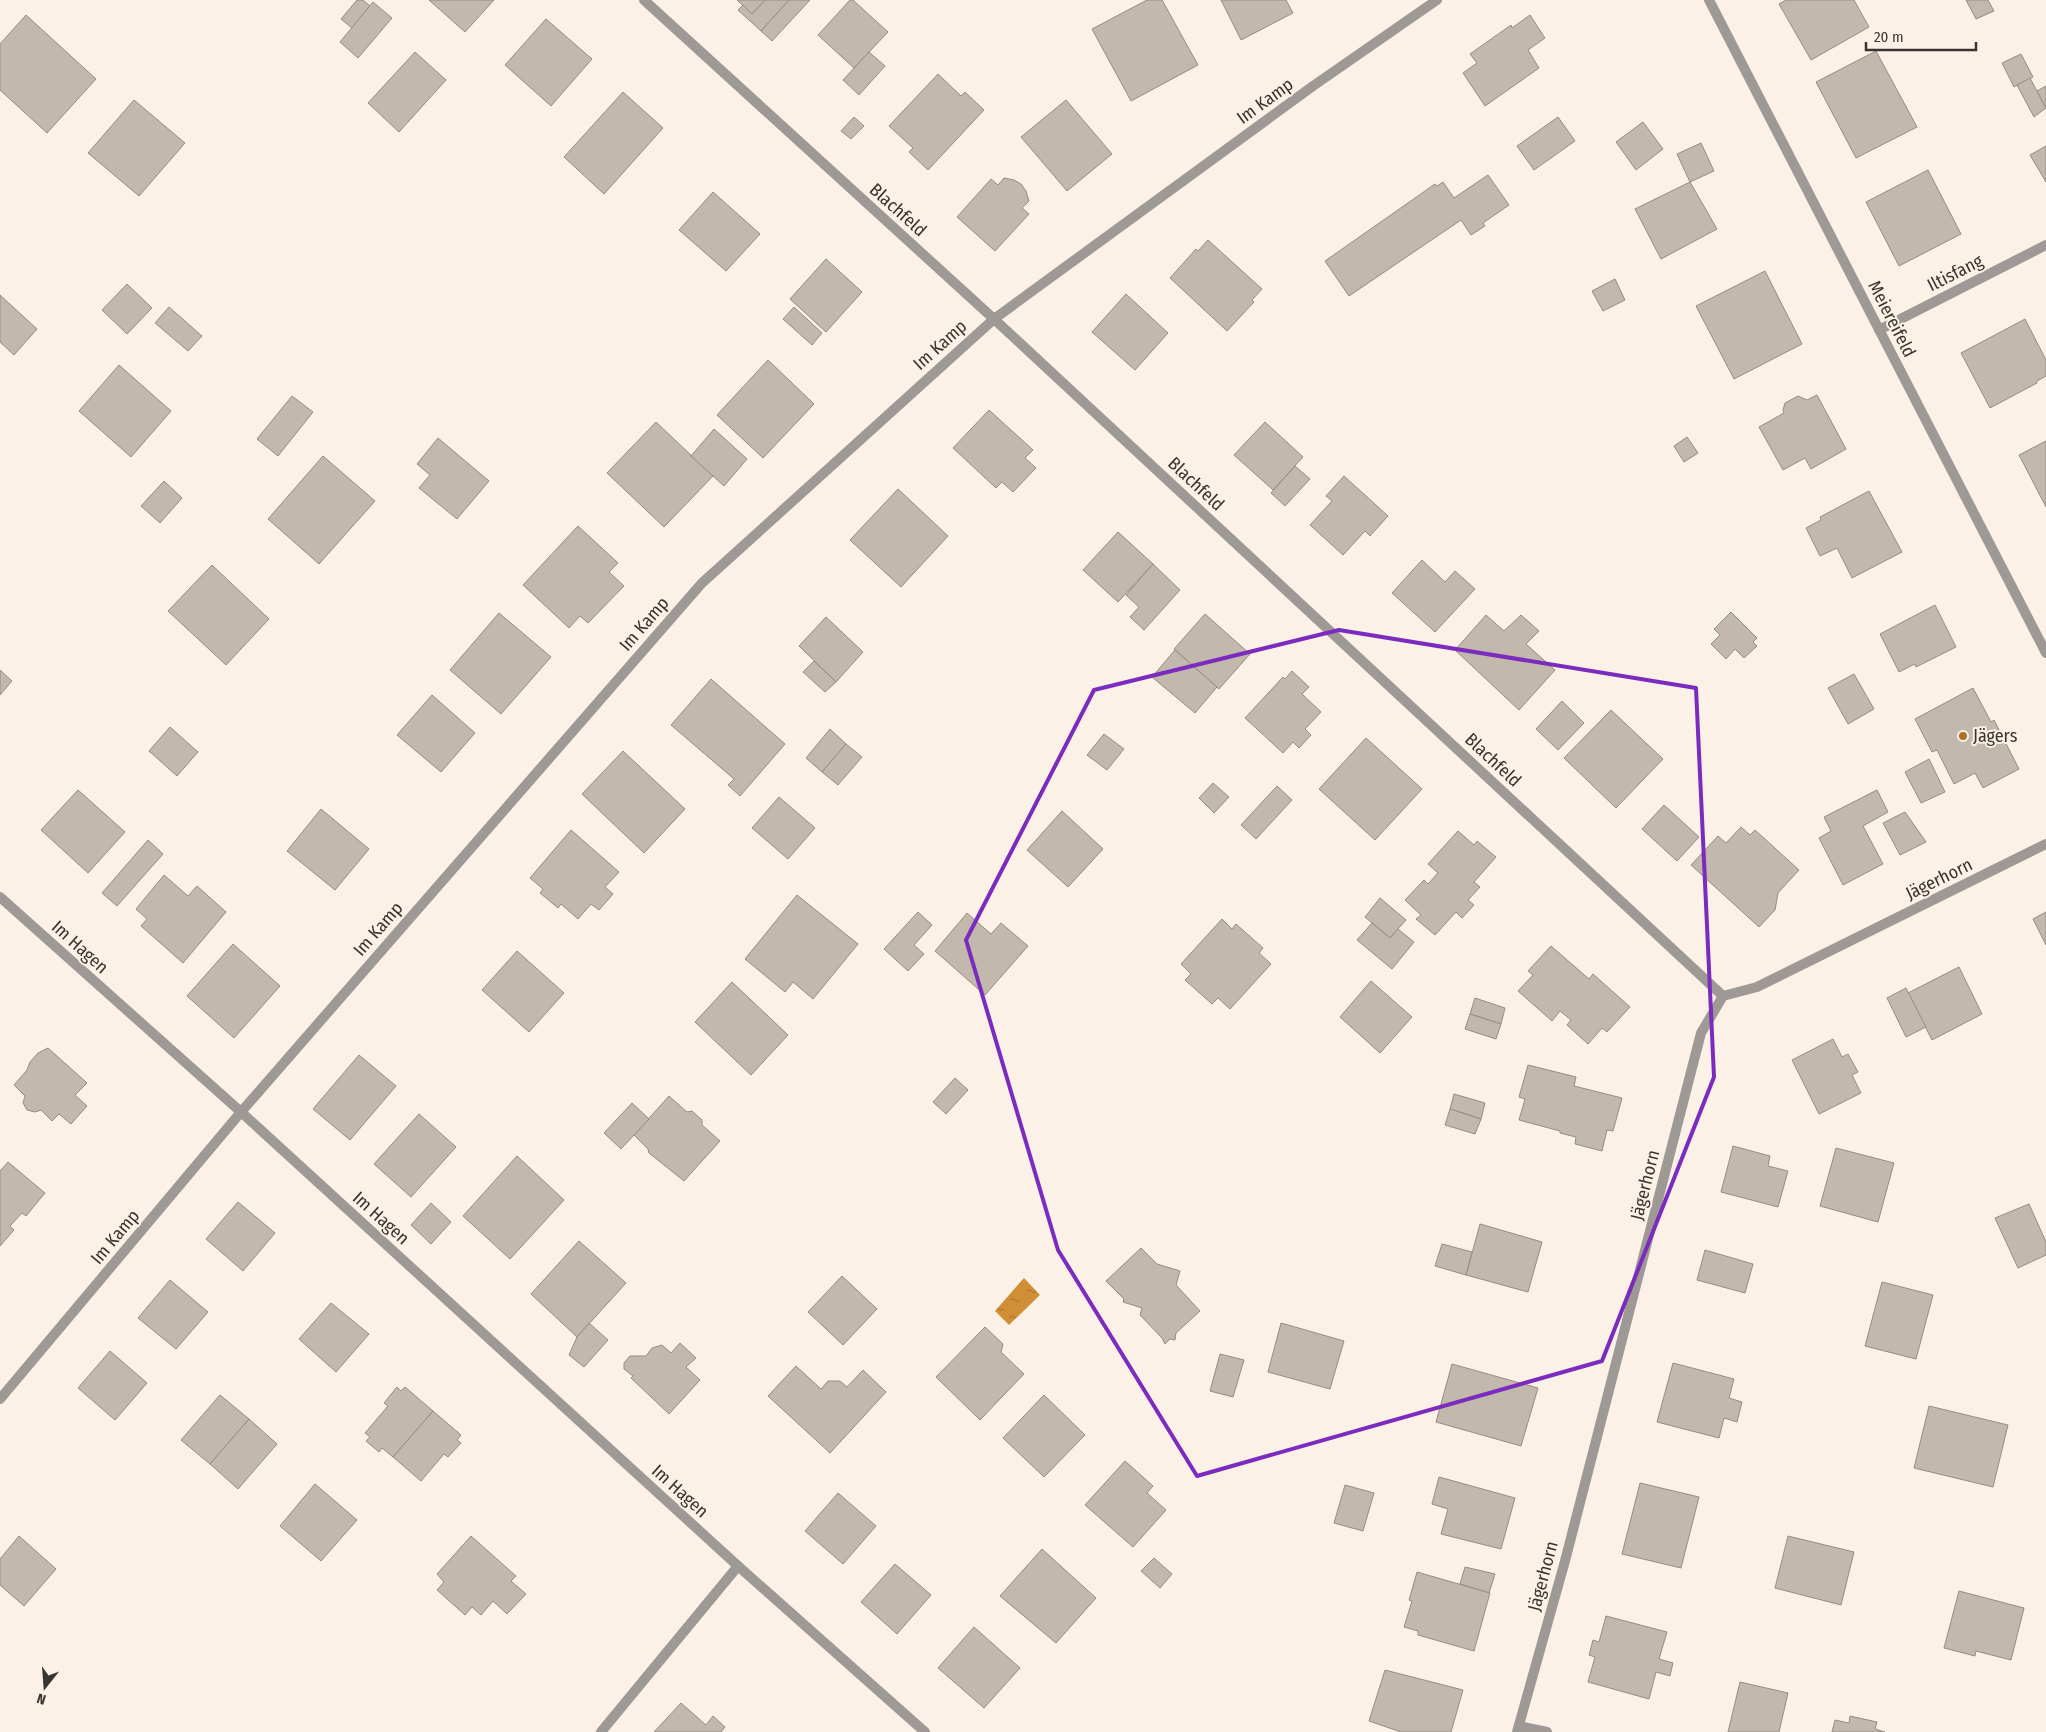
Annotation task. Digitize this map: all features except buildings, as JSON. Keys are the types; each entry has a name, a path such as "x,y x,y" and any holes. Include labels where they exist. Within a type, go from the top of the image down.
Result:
{"street":[{"name":"Blachfeld","path":"644,0 994,319 1723,996"},
{"name":"Im Kamp","path":"0,1399 241,1112 702,583 994,319 1313,86 1437,0"},
{"name":"Meiereifeld","path":"1709,0 2046,653"},
{"name":"Iltisfang","path":"1879,330 2046,245"},
{"name":"Jägerhorn","path":"1518,1729 1564,1561 1700,1033 1723,996 1758,987 2046,844"},
{"name":"Im Hagen","path":"0,897 241,1112 738,1566 925,1732"},
{"path":"601,1732 738,1566"},
{"path":"1518,1729 1547,1732"}],"highlighted area":[{"path":"1339,630 1696,688 1714,1077 1602,1361 1197,1476 1058,1250 966,940 1094,690"}],"water":[{"path":"1024,1278 1040,1295 1009,1325 995,1311"}],"place":[{"name":"Jägers","path":"1963,736"}]}
